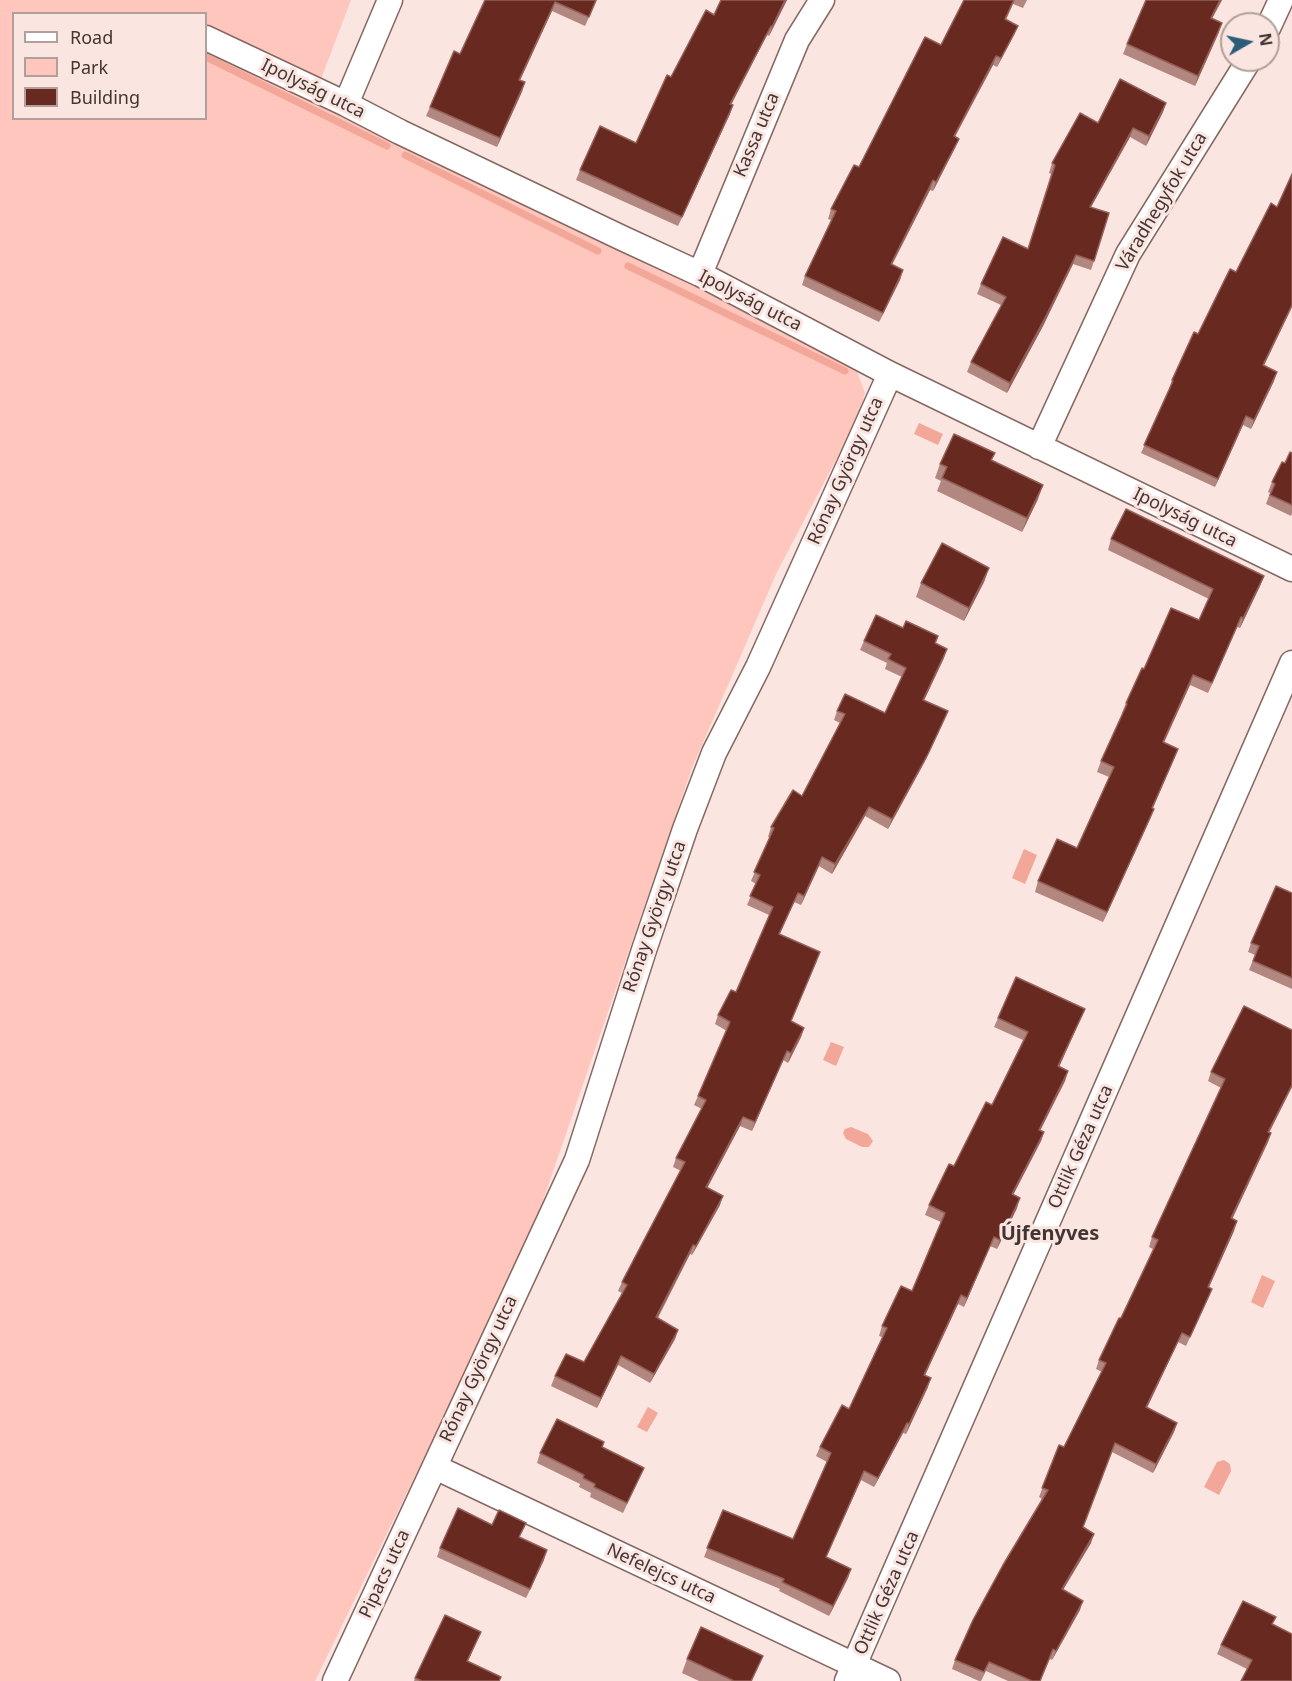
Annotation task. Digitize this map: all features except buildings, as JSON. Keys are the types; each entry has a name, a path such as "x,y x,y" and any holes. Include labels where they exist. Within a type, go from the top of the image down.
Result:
{"street":[{"path":"346,104 390,0"},
{"name":"Kassa utca","path":"699,274 797,40 822,0"},
{"name":"Ipolyság utca","path":"207,38 699,274 890,374 1292,569"},
{"name":"Váradhegyfok utca","path":"1039,447 1128,254 1242,72"},
{"name":"Rónay György utca","path":"435,1467 577,1160 644,950 685,829 714,753 758,667 890,374"},
{"name":"Ottlik Géza utca","path":"851,1673 1292,663"},
{"name":"Nefelejcs utca","path":"435,1467 851,1673 888,1681"},
{"name":"Pipacs utca","path":"334,1681 435,1467"}],"green space":[{"path":"0,0 351,0 313,100 622,238 857,371 865,393 858,418 777,572 692,768 528,1244 315,1681 0,1681"}],"shaded area":[{"path":"919,423 943,434 938,445 914,434"},
{"path":"1024,849 1037,855 1025,884 1012,878"},
{"path":"831,1042 844,1047 836,1066 823,1060"},
{"path":"851,1127 868,1134 873,1141 869,1147 862,1147 846,1139 843,1133 845,1129"},
{"path":"1262,1275 1275,1281 1263,1308 1251,1302"},
{"path":"648,1407 658,1413 647,1432 637,1427"},
{"path":"1224,1460 1230,1464 1231,1471 1219,1495 1204,1487 1217,1462"}],"waterway":[{"path":"207,57 387,146"},
{"path":"405,155 598,251"},
{"path":"628,266 845,371"}],"district":[{"name":"Újfenyves","path":"1050,1234"}]}
